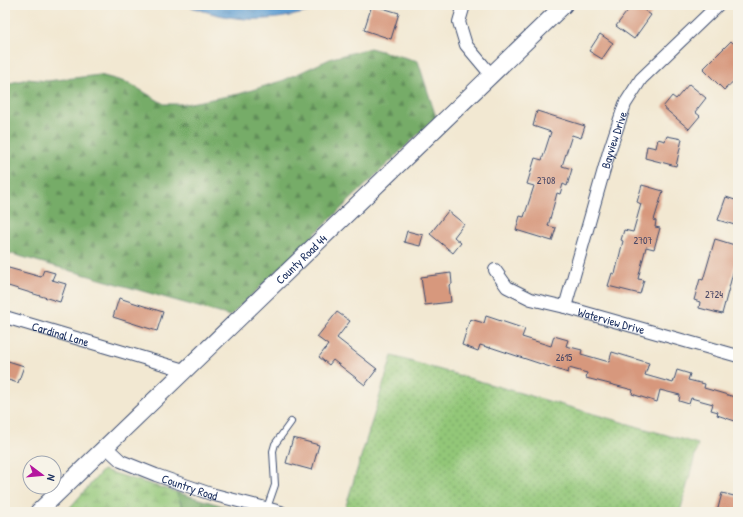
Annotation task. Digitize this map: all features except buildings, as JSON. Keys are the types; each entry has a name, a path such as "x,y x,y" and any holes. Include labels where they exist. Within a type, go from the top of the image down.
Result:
{"main road":[{"name":"County Road 44","path":"38,512 564,5"}],"street":[{"path":"464,5 459,22 466,45 492,76"},
{"name":"Bayview Drive","path":"565,307 609,152 625,104 641,79 718,5"},
{"name":"Waterview Drive","path":"495,270 508,287 531,299 565,307 738,356"},
{"name":"Cardinal Lane","path":"5,317 184,370"},
{"name":"Country Road","path":"106,447 122,462 156,475 211,494 281,512"}],"lane":[{"path":"267,508 276,480 275,444 291,422"}],"green space":[{"path":"370,48 418,61 436,117 230,316 5,252 5,84 28,79 47,81 100,75 129,83 164,104 185,104 239,94 284,80 332,58"},
{"path":"392,356 698,444 680,512 344,512"},
{"path":"103,470 176,492 184,512 66,512"},
{"path":"176,492 243,512 184,512"}],"water":[{"path":"186,5 327,5 291,16 246,19 217,15"}]}
